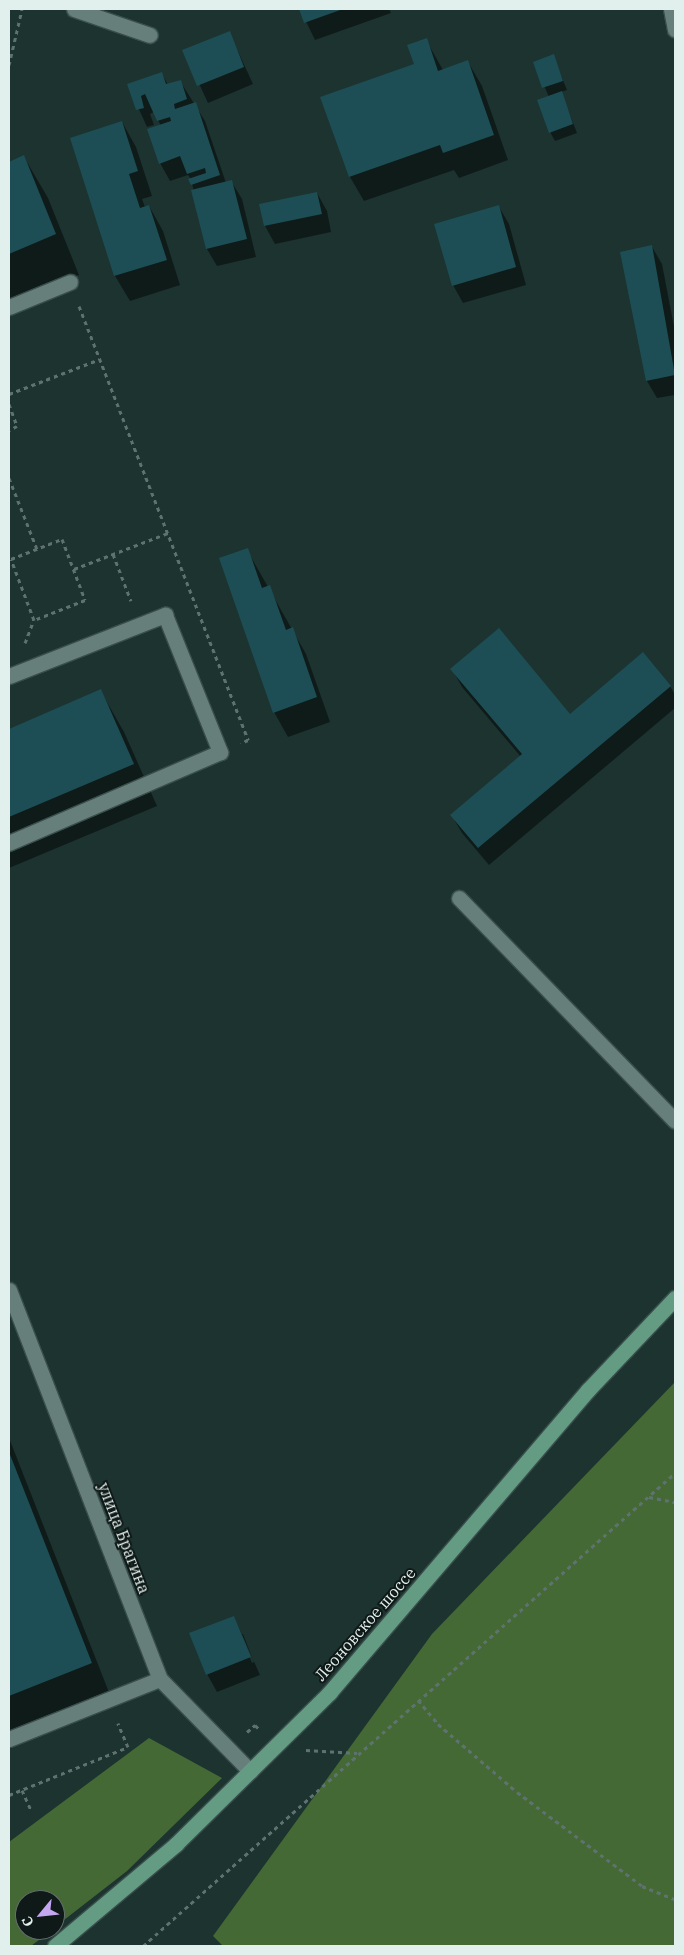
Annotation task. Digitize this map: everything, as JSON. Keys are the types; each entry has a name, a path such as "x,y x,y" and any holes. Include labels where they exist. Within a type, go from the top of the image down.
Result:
{"main road":[{"name":"Леоновское шоссе","path":"55,1946 176,1844 330,1692 588,1390 675,1298"}],"street":[{"path":"74,9 150,35"},
{"path":"671,9 675,30"},
{"path":"9,307 70,282"},
{"path":"9,676 165,616 220,752 9,843"},
{"path":"459,898 675,1121"},
{"name":"улица Брагина","path":"9,1290 14,1318 160,1679 250,1772"},
{"path":"9,1739 160,1679"}],"path":[{"path":"9,66 22,9"},
{"path":"70,282 248,740 220,752"},
{"path":"9,394 100,360"},
{"path":"9,404 17,426 9,430"},
{"path":"9,478 36,549"},
{"path":"9,498 15,495"},
{"path":"74,569 168,533"},
{"path":"62,539 74,569 86,600 34,620 11,559 62,539"},
{"path":"113,554 140,625"},
{"path":"143,1946 418,1700 675,1474"},
{"path":"648,1497 675,1502"},
{"path":"9,1795 128,1746 109,1699"},
{"path":"418,1700 438,1724 517,1792 642,1886 675,1899"},
{"path":"22,1790 32,1812"}],"green space":[{"path":"675,1382 675,1946 223,1946 213,1936 432,1634"},
{"path":"149,1738 222,1778 127,1871 65,1919 65,1890 15,1890 15,1940 39,1940 31,1946 9,1946 9,1842"}],"building":[{"path":"299,9 343,9 304,23"},
{"path":"230,31 244,67 197,86 182,50"},
{"path":"427,38 438,71 468,60 494,135 443,153 440,145 349,177 320,97 414,64 407,45"},
{"path":"554,54 563,81 542,88 533,62"},
{"path":"162,72 166,84 181,80 187,99 174,104 175,109 196,102 220,175 191,185 188,179 206,173 205,168 187,174 180,156 159,164 147,129 171,121 170,117 157,121 145,94 141,96 144,108 136,110 127,84"},
{"path":"562,91 573,124 549,133 537,100"},
{"path":"122,121 138,171 129,174 140,208 149,205 167,260 114,276 70,138"},
{"path":"24,155 56,234 9,254 9,162"},
{"path":"232,180 247,239 206,249 191,190"},
{"path":"317,192 322,214 264,226 259,204"},
{"path":"499,205 516,267 452,286 434,224"},
{"path":"652,245 675,375 646,381 620,252"},
{"path":"248,548 262,588 270,585 286,630 293,627 317,697 273,713 219,558"},
{"path":"499,628 570,714 643,652 671,686 478,848 450,815 522,754 450,669"},
{"path":"101,689 134,764 9,817 9,729"},
{"path":"9,1452 92,1663 9,1696"},
{"path":"234,1616 251,1657 206,1675 189,1633"}]}
